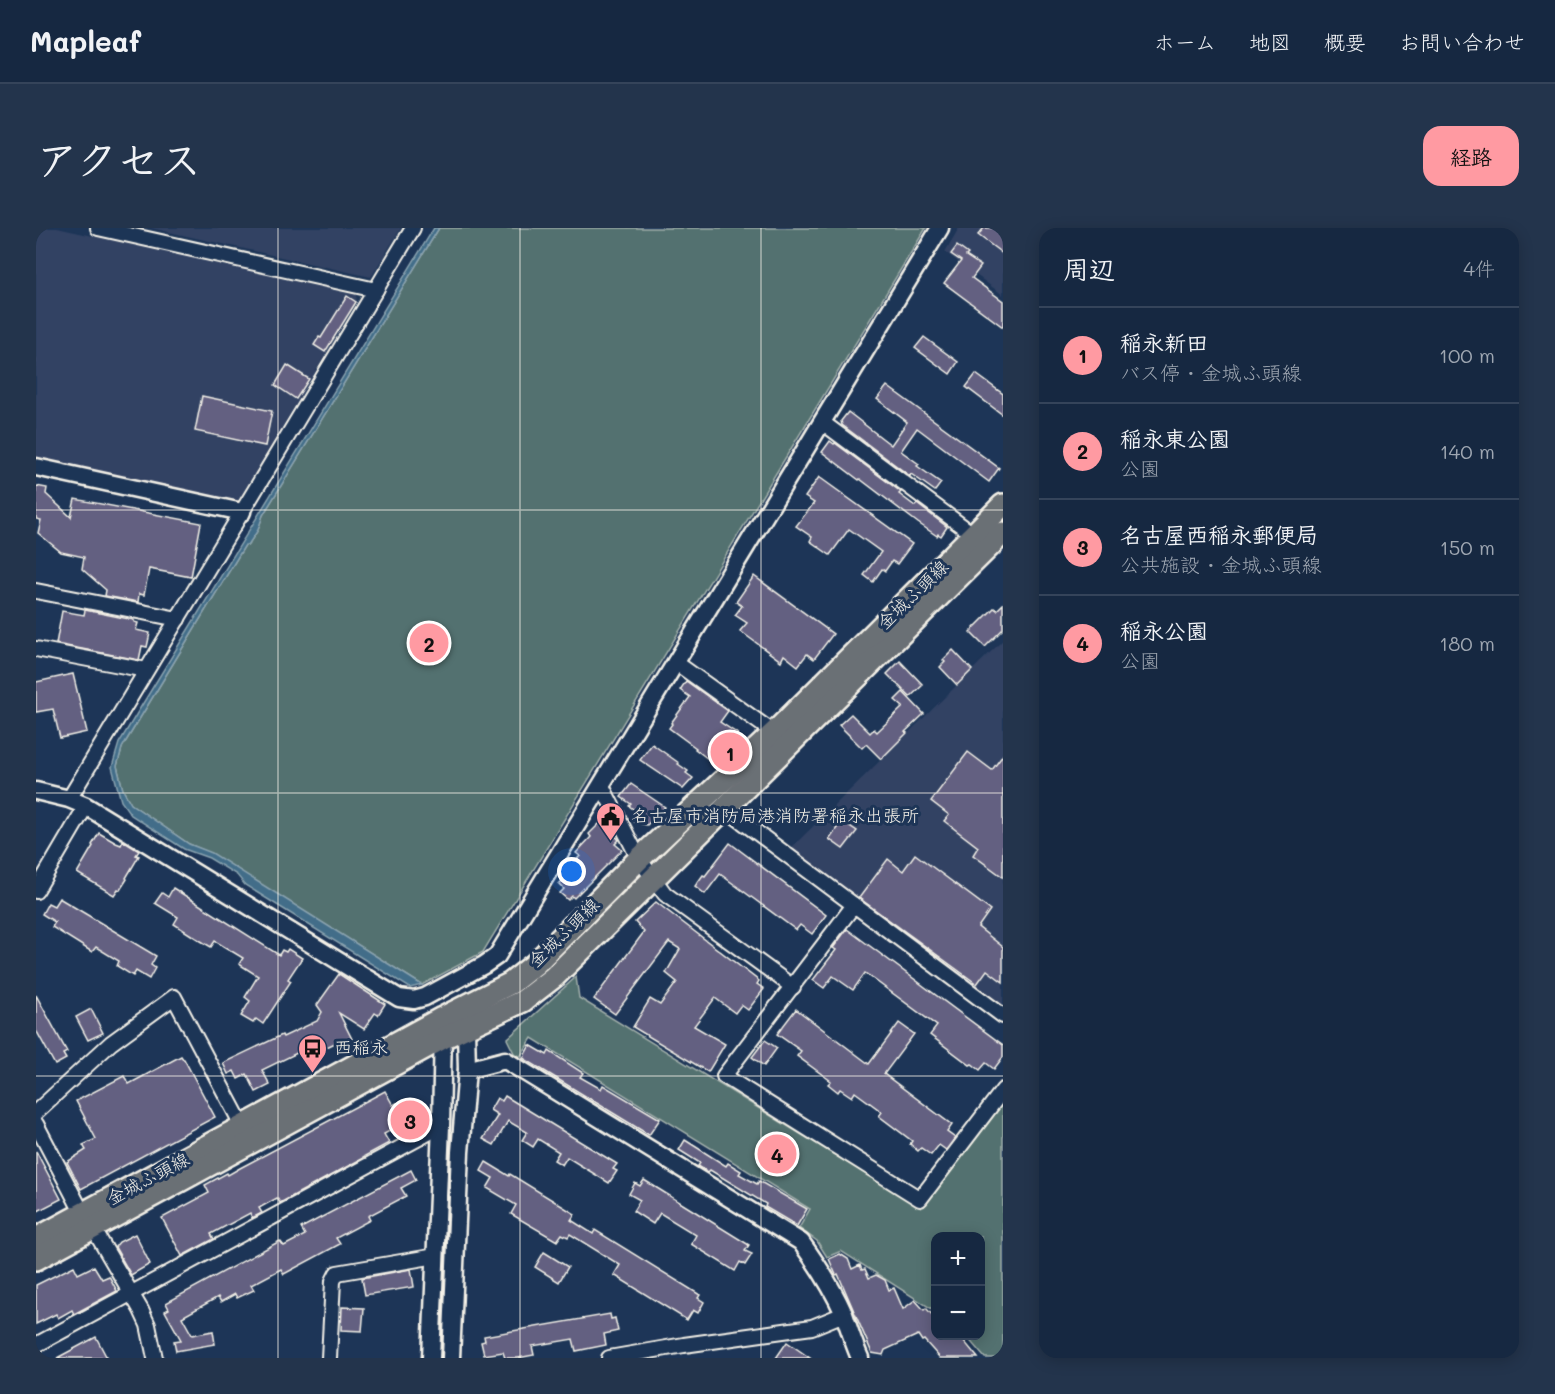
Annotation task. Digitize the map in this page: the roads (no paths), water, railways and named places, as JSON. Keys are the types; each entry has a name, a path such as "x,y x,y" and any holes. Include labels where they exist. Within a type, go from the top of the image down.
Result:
{"main road":[{"name":"金城ふ頭線","path":"36,1239 88,1221 443,1028 511,983 535,964 639,859 774,733 1003,505"},
{"name":"金城ふ頭線","path":"36,1259 88,1221 243,1127 443,1028 466,1028 522,1001 554,977 1003,533"}],"street":[{"path":"99,228 376,290"},
{"path":"69,799 413,228"},
{"path":"36,791 69,799 86,806 399,998 414,1000 424,997 484,964 496,956 940,228"},
{"path":"822,422 974,535"},
{"path":"36,467 242,512"},
{"path":"36,591 178,619"},
{"path":"36,649 146,670"},
{"path":"675,662 774,733"},
{"path":"601,784 639,859 665,894 793,987"},
{"path":"36,891 86,806"},
{"path":"724,808 1003,1016"},
{"path":"854,905 724,1076 920,1200 1003,1090"},
{"path":"36,1112 111,1043 174,997 243,1127"},
{"path":"431,1358 443,1028"},
{"path":"451,1358 460,1152 467,1070 466,1028"},
{"path":"467,1070 505,1060 801,1242 830,1287 844,1314 860,1358"},
{"path":"36,1124 88,1221 132,1293 148,1325 155,1358"},
{"path":"36,1346 441,1126"},
{"path":"329,1358 333,1281 337,1273 436,1256"},
{"path":"609,1358 812,1327 844,1314"}],"place":[{"name":"稲永東公園","path":"429,643"},
{"name":"稲永新田","path":"730,752"},
{"name":"名古屋市消防局港消防署稲永出張所","path":"610,842"},
{"name":"西稲永","path":"313,1074"},
{"name":"名古屋西稲永郵便局","path":"410,1120"},
{"name":"稲永公園","path":"777,1154"}]}
